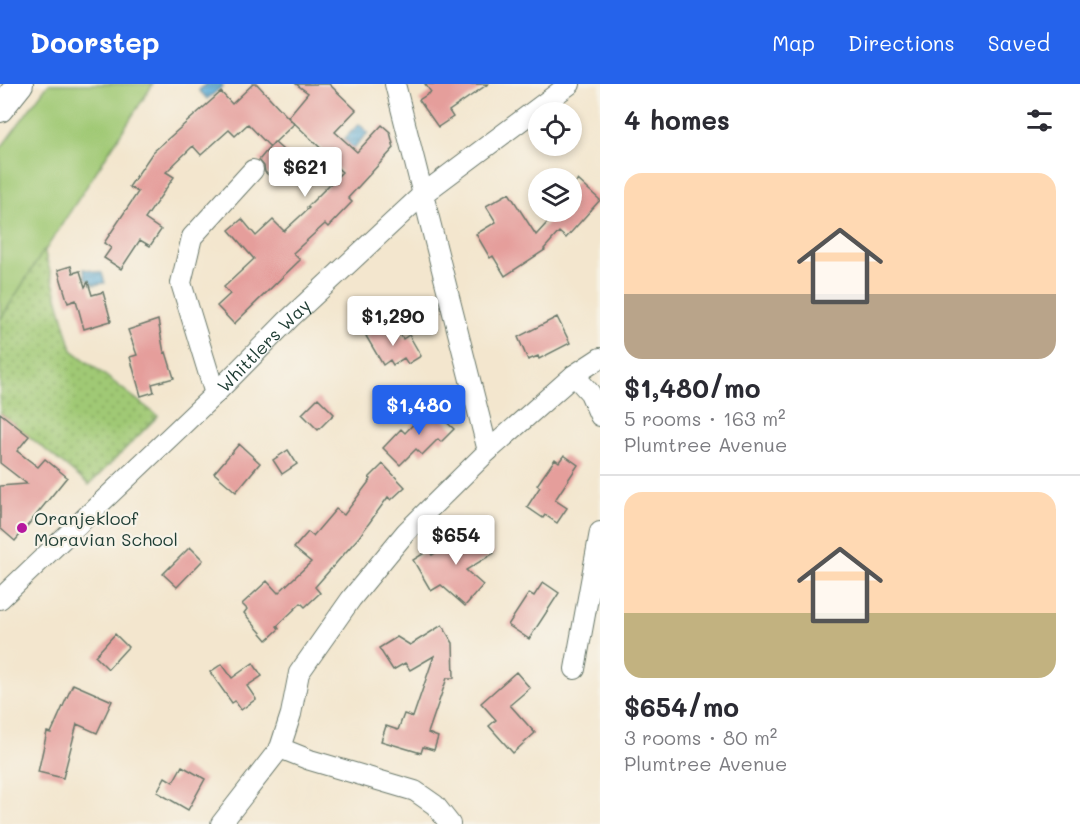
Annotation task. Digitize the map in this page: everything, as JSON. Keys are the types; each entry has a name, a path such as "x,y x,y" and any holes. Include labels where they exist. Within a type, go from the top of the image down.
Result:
{"main road":[{"path":"0,109 20,84"}],"street":[{"path":"395,84 488,451"},
{"name":"Whittlers Way","path":"0,599 215,394 289,319 423,194 570,84"},
{"path":"215,394 181,283 192,237 253,170"},
{"path":"221,824 280,748 287,730 296,682 303,665 351,599 406,532 488,451 574,375 600,358"},
{"path":"574,375 590,393 600,416"},
{"path":"574,669 600,532"},
{"path":"280,748 310,760 415,791 435,805 450,824"}],"green space":[{"path":"48,84 153,84 0,320 0,149"},
{"path":"44,250 72,350 158,416 89,485 0,413 0,320"}],"water":[{"path":"206,84 223,86 207,99 199,90"},
{"path":"359,124 368,133 353,148 344,139"},
{"path":"84,269 102,273 105,283 94,285 85,277"}],"building":[{"path":"253,84 257,84 294,124 270,147 248,124 235,136 229,130 201,155 193,146 166,172 174,177 145,219 161,230 150,246 140,240 121,269 104,258 111,248 104,243 138,192 129,187 153,152 221,92 232,104"},
{"path":"296,84 329,84 356,110 335,132 357,152 382,125 390,132 394,148 348,198 352,202 328,227 325,224 293,253 300,260 234,324 217,306 230,294 224,287 254,259 229,230 242,219 256,236 273,220 284,231 342,172 331,162 333,160 288,117 308,93"},
{"path":"425,84 488,84 449,111 453,117 438,127 419,100 431,92"},
{"path":"274,142 290,156 271,177 265,172 259,160"},
{"path":"582,184 600,200 582,220"},
{"path":"509,193 536,235 548,222 580,222 566,238 559,232 545,250 505,276 493,256 490,258 476,234 496,222 486,206"},
{"path":"71,266 73,273 80,271 85,287 88,282 92,295 103,292 111,321 84,329 76,300 68,303 58,270"},
{"path":"557,317 570,343 539,359 538,356 528,360 518,337"},
{"path":"158,320 164,353 166,352 174,378 152,384 154,392 141,396 130,357 137,355 128,330"},
{"path":"382,326 388,335 398,330 403,339 409,335 421,356 408,364 404,358 393,365 390,360 383,365 366,336"},
{"path":"318,398 334,414 318,430 302,414"},
{"path":"430,407 454,429 441,442 438,439 422,455 416,449 400,465 383,448 401,429 405,433"},
{"path":"0,413 29,436 17,451 38,467 45,459 67,477 15,541 0,528 0,486 27,484 0,463"},
{"path":"239,444 260,463 236,492 214,473"},
{"path":"288,450 297,464 282,474 273,460"},
{"path":"564,455 578,465 555,500 567,508 557,523 545,515 543,518 527,507 540,487 537,485 555,459 559,462"},
{"path":"383,464 405,487 391,500 388,497 359,537 315,587 320,593 305,607 301,603 277,626 279,629 267,640 244,613 247,609 242,604 267,581 278,593 311,562 294,548 308,532 313,536 336,509 344,515 371,479 369,478"},
{"path":"478,527 494,553 466,570 483,585 465,606 441,585 431,591 413,560 429,550 432,555"},
{"path":"190,547 203,560 177,587 163,574"},
{"path":"543,582 559,593 529,639 508,625 529,593 534,596"},
{"path":"442,625 453,643 454,678 447,678 428,733 438,737 434,750 423,747 421,753 381,741 386,726 398,730 404,714 413,717 434,656 410,670 405,663 393,670 379,648 397,637 410,645"},
{"path":"115,634 128,647 108,669 95,656"},
{"path":"253,663 262,676 247,686 256,699 241,710 235,701 232,703 210,672 222,664 232,678"},
{"path":"516,672 530,688 510,705 535,733 513,753 489,726 496,720 481,703"},
{"path":"73,684 112,701 97,733 77,724 63,778 38,772 47,732 51,733"},
{"path":"182,766 205,779 188,810 157,792 165,777 173,782"}],"place":[{"name":"Oranjekloof Moravian School","path":"22,528"}]}
